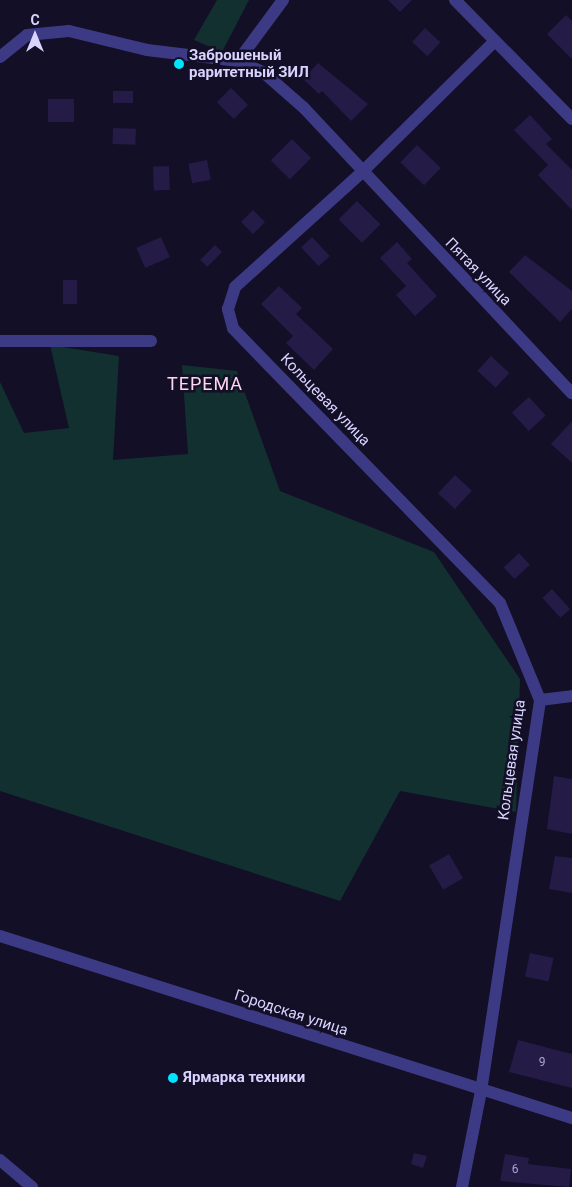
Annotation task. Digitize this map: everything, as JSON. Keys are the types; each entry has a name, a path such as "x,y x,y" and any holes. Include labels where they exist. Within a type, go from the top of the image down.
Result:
{"street":[{"path":"238,61 283,0"},
{"path":"455,0 572,119"},
{"name":"Пятая улица","path":"0,57 28,34 69,31 147,50 238,61 263,72 304,108 361,173 572,393"},
{"path":"361,173 495,41"},
{"name":"Кольцевая улица","path":"361,173 235,287 228,309 233,328 500,603 540,700 481,1091 462,1187"},
{"path":"0,341 151,340"},
{"path":"540,700 572,696"},
{"name":"Городская улица","path":"0,936 481,1091 572,1118"},
{"path":"0,1160 32,1187"}],"green space":[{"path":"217,0 249,0 222,52 194,40"},
{"path":"50,345 119,356 113,460 188,454 182,365 237,371 280,491 434,552 520,679 516,812 400,791 340,901 0,791 0,382 24,433 69,428"}],"building":[{"path":"388,0 412,0 400,12"},
{"path":"566,15 572,21 572,59 547,34"},
{"path":"425,28 440,42 427,56 412,42"},
{"path":"318,63 368,104 351,121 322,91 319,94 303,79"},
{"path":"231,88 248,105 234,119 217,102"},
{"path":"113,91 133,91 133,103 113,103"},
{"path":"48,99 74,99 74,122 48,122"},
{"path":"530,115 552,139 546,144 572,170 572,210 538,175 548,165 514,130"},
{"path":"113,128 136,129 135,145 112,144"},
{"path":"292,139 311,158 290,179 271,160"},
{"path":"417,145 441,168 424,185 400,162"},
{"path":"207,160 211,180 192,183 188,164"},
{"path":"169,166 170,190 154,191 153,167"},
{"path":"357,201 380,224 362,243 339,219"},
{"path":"253,210 265,222 253,234 241,222"},
{"path":"161,237 170,257 145,268 136,248"},
{"path":"312,237 330,256 319,266 301,247"},
{"path":"397,242 412,259 407,263 437,296 415,316 396,295 406,286 380,258"},
{"path":"215,245 222,252 207,267 200,260"},
{"path":"525,255 572,291 572,309 560,322 509,272"},
{"path":"63,280 77,280 77,304 63,304"},
{"path":"279,286 302,308 296,314 333,349 314,370 286,343 293,336 261,304"},
{"path":"491,356 509,373 496,388 477,371"},
{"path":"529,397 546,416 529,431 512,412"},
{"path":"572,421 572,463 551,444"},
{"path":"455,475 472,491 455,509 438,493"},
{"path":"519,553 530,565 515,579 504,567"},
{"path":"552,589 570,609 560,618 542,598"},
{"path":"554,776 572,779 572,834 547,829"},
{"path":"449,854 463,878 443,890 429,866"},
{"path":"555,856 572,858 572,893 549,889"},
{"path":"530,953 553,958 548,981 525,976"},
{"path":"518,1040 572,1054 572,1088 509,1072"},
{"path":"414,1153 427,1156 423,1168 411,1164"},
{"path":"505,1154 529,1158 528,1164 571,1169 569,1187 500,1181"}],"place":[{"name":"Заброшеный раритетный ЗИЛ","path":"179,64"},
{"name":"Ярмарка техники","path":"173,1078"}],"district":[{"name":"ТЕРЕМА","path":"205,384"}]}
